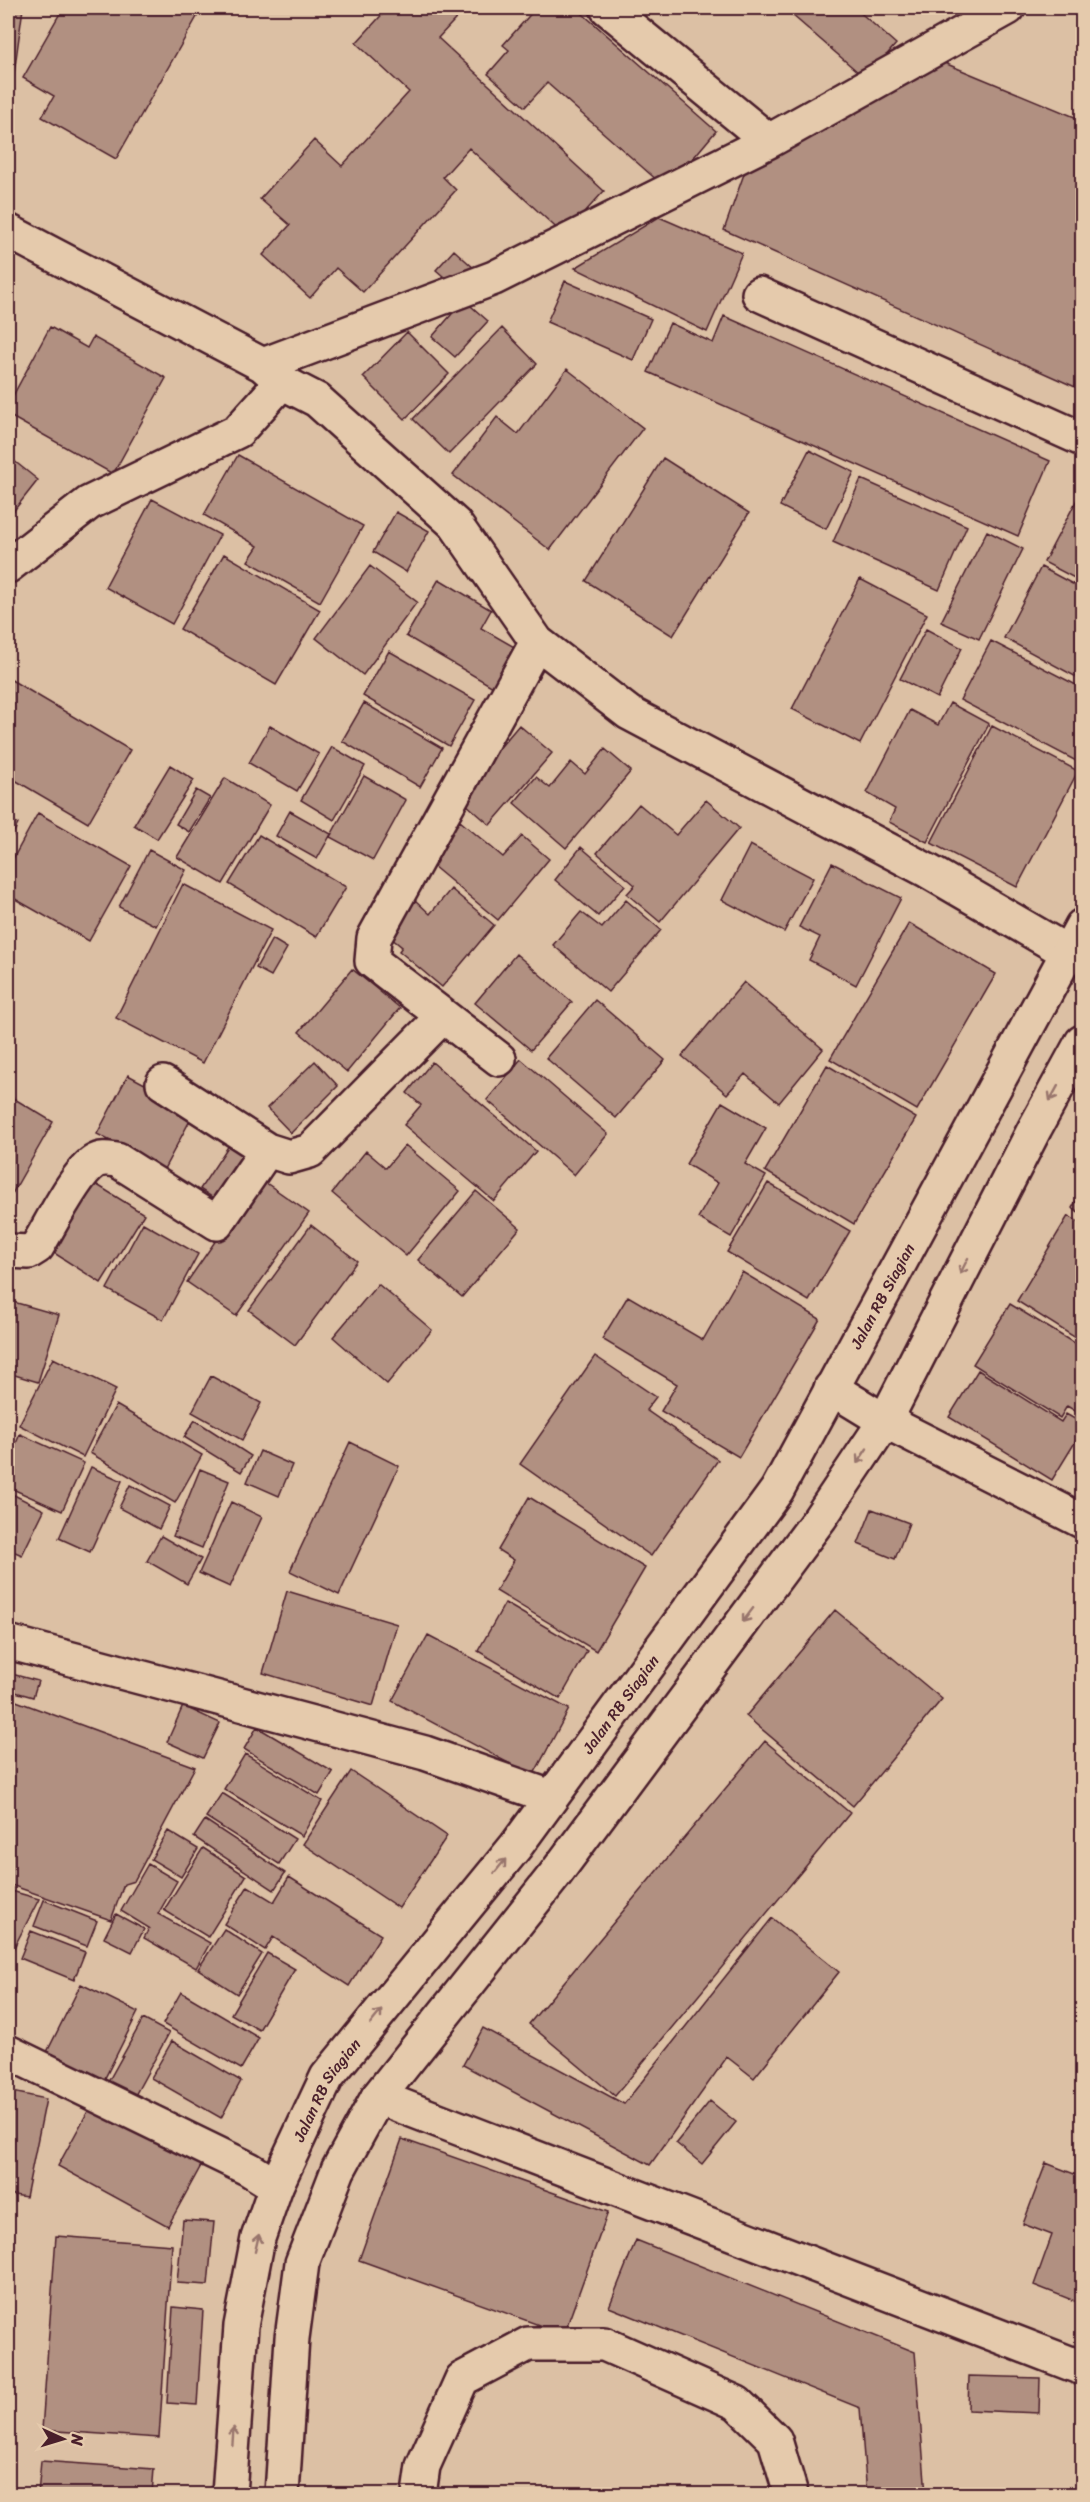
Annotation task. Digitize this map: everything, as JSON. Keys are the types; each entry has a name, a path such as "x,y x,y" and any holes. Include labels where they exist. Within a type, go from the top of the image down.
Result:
{"main road":[{"path":"607,8 769,141"},
{"path":"8,566 90,503 238,431 272,374 494,278 769,141 1008,8"},
{"path":"8,231 317,400 455,524 537,642 629,713 928,871 1076,940"},
{"path":"759,294 1083,439"},
{"path":"499,1059 372,961 374,938 537,642"},
{"name":"Jalan RB Siagian","path":"229,2494 241,2326 258,2238 276,2186 327,2077 516,1846 777,1490 1076,940"},
{"path":"163,1083 267,1150 289,1157 310,1151 443,1016"},
{"path":"282,2494 292,2338 302,2263 338,2170 378,2097 561,1866 820,1518 885,1421 1035,1128 1083,1042"},
{"path":"8,1251 29,1252 37,1247 83,1172 95,1161 105,1158 117,1160 217,1223 267,1150"},
{"path":"831,1388 885,1421 1083,1521"},
{"path":"8,1642 425,1753 551,1797"},
{"path":"8,2052 249,2169 276,2186"},
{"path":"378,2097 1083,2368"},
{"path":"419,2494 423,2466 462,2379 528,2344 604,2344 737,2403 775,2440 791,2494"}],"building":[{"path":"8,8 23,8 8,117"},
{"path":"63,8 202,8 116,159 42,117 54,96 23,78"},
{"path":"388,8 466,8 438,38 604,191 564,235 469,148 443,177 456,190 363,292 336,268 310,298 263,255 290,225 260,199 314,140 342,166 409,92 356,43"},
{"path":"536,8 576,8 716,131 667,189 547,83 525,107 488,74 509,50 503,45"},
{"path":"784,8 855,8 896,44 866,79"},
{"path":"930,57 1082,120 1082,390 724,230 749,160"},
{"path":"659,217 742,253 707,332 575,268"},
{"path":"454,250 475,269 458,289 436,270"},
{"path":"565,281 651,319 633,360 547,322"},
{"path":"464,300 488,321 455,357 432,337"},
{"path":"724,316 1050,461 1018,536 648,372 670,323 713,343"},
{"path":"50,327 87,348 93,337 166,378 113,474 8,415 8,405"},
{"path":"502,328 537,364 449,454 413,419"},
{"path":"407,332 449,374 405,419 363,377"},
{"path":"567,369 643,428 550,550 453,475 497,417 518,434"},
{"path":"809,450 854,472 826,529 780,506"},
{"path":"238,455 363,526 320,602 248,561 258,546 204,515"},
{"path":"8,456 38,480 8,518"},
{"path":"663,458 749,513 673,636 586,581"},
{"path":"861,479 967,526 939,590 833,542"},
{"path":"1082,490 1082,582 1044,562"},
{"path":"152,499 220,535 172,624 105,587"},
{"path":"396,512 429,531 406,572 373,552"},
{"path":"987,531 1023,549 979,639 941,622"},
{"path":"224,554 320,610 276,685 180,629"},
{"path":"370,566 417,602 363,675 316,638"},
{"path":"1041,567 1082,589 1082,680 1004,638"},
{"path":"439,579 491,610 481,628 516,648 493,687 406,636"},
{"path":"860,579 927,614 860,744 792,709"},
{"path":"926,629 962,648 937,698 900,679"},
{"path":"991,641 1082,688 1080,763 960,700"},
{"path":"389,651 475,700 449,746 363,696"},
{"path":"8,678 130,750 88,823 8,776"},
{"path":"364,703 442,748 420,787 342,741"},
{"path":"950,703 989,724 927,842 889,822 895,809 867,793 910,710 938,725"},
{"path":"519,725 552,753 490,825 458,797"},
{"path":"270,726 319,754 297,791 249,763"},
{"path":"992,726 1078,771 1017,887 931,843"},
{"path":"332,747 365,766 334,820 301,800"},
{"path":"605,749 631,771 566,848 514,803 536,777 550,788 571,762 585,774"},
{"path":"170,765 194,780 157,839 134,825"},
{"path":"364,776 406,800 373,860 330,837"},
{"path":"225,778 270,805 223,884 177,857"},
{"path":"196,790 210,798 189,832 176,824"},
{"path":"706,800 739,828 660,922 627,894 635,885 597,853 639,804 676,835"},
{"path":"290,811 331,834 317,859 276,836"},
{"path":"38,813 131,866 89,941 8,895 8,868"},
{"path":"8,818 18,824 8,844"},
{"path":"460,821 503,857 522,836 549,859 498,920 427,861"},
{"path":"259,835 346,887 316,937 229,884"},
{"path":"750,845 813,878 784,932 722,900"},
{"path":"581,847 625,885 598,916 555,880"},
{"path":"149,850 186,870 156,926 119,907"},
{"path":"832,863 901,898 856,985 809,960 820,937 799,927"},
{"path":"183,884 271,930 203,1063 116,1018"},
{"path":"451,889 494,925 442,987 399,951 402,947 386,934 415,900 430,914"},
{"path":"626,900 661,930 608,992 553,945 581,912 602,928"},
{"path":"909,923 996,974 917,1110 830,1059"},
{"path":"272,939 287,948 271,976 256,968"},
{"path":"516,954 572,1002 531,1050 475,1003"},
{"path":"352,969 400,1008 347,1072 299,1032"},
{"path":"744,982 823,1049 779,1103 745,1074 727,1094 682,1056"},
{"path":"595,1000 665,1060 616,1118 546,1058"},
{"path":"521,1059 608,1134 574,1175 487,1100"},
{"path":"315,1061 338,1086 291,1133 267,1108"},
{"path":"432,1062 536,1151 494,1201 404,1125 421,1105 407,1093"},
{"path":"827,1065 916,1118 854,1224 765,1171"},
{"path":"128,1075 195,1111 164,1169 97,1134"},
{"path":"8,1095 53,1122 8,1201"},
{"path":"722,1102 766,1128 745,1164 766,1176 731,1237 698,1218 718,1183 686,1164"},
{"path":"231,1142 258,1159 227,1207 200,1189"},
{"path":"405,1145 460,1191 406,1256 332,1193 366,1151 386,1168"},
{"path":"259,1178 309,1213 236,1316 187,1282"},
{"path":"94,1183 144,1214 101,1283 51,1251"},
{"path":"768,1183 850,1231 809,1301 727,1252"},
{"path":"476,1191 520,1228 462,1297 418,1260"},
{"path":"1082,1191 1082,1214 1072,1208"},
{"path":"1068,1216 1082,1224 1082,1342 1017,1301"},
{"path":"143,1223 198,1254 163,1320 107,1289"},
{"path":"311,1225 357,1261 295,1345 249,1310"},
{"path":"742,1272 820,1319 739,1457 661,1411 677,1384 602,1339 628,1296 703,1340"},
{"path":"378,1284 432,1330 387,1384 333,1337"},
{"path":"10,1301 59,1315 38,1382 8,1373"},
{"path":"1010,1304 1082,1348 1082,1415 1067,1406 1060,1418 973,1364"},
{"path":"595,1356 656,1397 646,1410 718,1460 651,1556 520,1464"},
{"path":"53,1358 116,1389 83,1457 19,1425"},
{"path":"978,1370 1061,1422 1066,1414 1082,1423 1082,1431 1052,1480 949,1417"},
{"path":"211,1376 261,1403 242,1440 192,1412"},
{"path":"116,1405 202,1455 175,1503 90,1453"},
{"path":"195,1420 251,1456 241,1472 184,1437"},
{"path":"20,1434 84,1463 62,1511 8,1487 8,1462"},
{"path":"350,1442 399,1466 339,1595 290,1571"},
{"path":"260,1451 292,1465 279,1496 247,1482"},
{"path":"91,1467 122,1481 90,1552 59,1538"},
{"path":"200,1469 229,1481 202,1548 173,1536"},
{"path":"130,1485 170,1506 159,1529 119,1508"},
{"path":"8,1492 44,1510 22,1555 8,1549"},
{"path":"529,1497 645,1568 596,1651 496,1591 514,1560 498,1550"},
{"path":"231,1502 262,1517 230,1587 199,1573"},
{"path":"872,1509 909,1523 895,1559 858,1544"},
{"path":"161,1536 201,1559 187,1584 147,1561"},
{"path":"287,1591 397,1624 373,1706 263,1673"},
{"path":"505,1603 587,1651 560,1699 478,1651"},
{"path":"835,1610 942,1699 853,1806 746,1716"},
{"path":"428,1635 569,1709 533,1776 392,1701"},
{"path":"8,1673 38,1681 33,1697 8,1690"},
{"path":"8,1698 195,1767 134,1881 124,1884 111,1920 8,1884"},
{"path":"183,1706 220,1723 203,1758 167,1742"},
{"path":"257,1727 333,1772 319,1795 244,1749"},
{"path":"765,1741 850,1813 615,2096 529,2024"},
{"path":"245,1754 322,1801 302,1836 224,1789"},
{"path":"351,1771 447,1836 399,1908 303,1844"},
{"path":"222,1793 295,1839 279,1864 206,1817"},
{"path":"205,1820 285,1873 274,1890 194,1837"},
{"path":"168,1831 198,1849 181,1877 151,1859"},
{"path":"203,1848 246,1876 208,1937 164,1910"},
{"path":"148,1864 177,1881 158,1914 210,1943 196,1968 144,1938 149,1928 121,1911"},
{"path":"289,1877 381,1935 349,1986 273,1937 265,1950 224,1924 248,1886 274,1902"},
{"path":"8,1890 39,1899 8,1959"},
{"path":"44,1900 97,1921 87,1946 34,1926"},
{"path":"116,1914 144,1929 132,1952 104,1938"},
{"path":"772,1918 839,1972 754,2078 727,2057 650,2165 463,2065 483,2028 624,2104"},
{"path":"224,1929 262,1954 237,1994 198,1969"},
{"path":"31,1931 85,1952 74,1980 20,1958"},
{"path":"267,1953 295,1969 259,2030 231,2014"},
{"path":"81,1984 138,2012 102,2084 45,2056"},
{"path":"181,1992 259,2038 241,2069 163,2024"},
{"path":"143,2019 169,2033 133,2099 107,2084"},
{"path":"172,2041 241,2081 221,2118 151,2078"},
{"path":"8,2091 46,2099 26,2197 8,2194"},
{"path":"710,2101 736,2122 702,2164 676,2143"},
{"path":"93,2102 203,2162 168,2226 58,2166"},
{"path":"402,2139 608,2212 564,2334 359,2260"},
{"path":"1046,2163 1082,2177 1082,2304 1034,2285 1052,2235 1023,2224"},
{"path":"183,2220 214,2222 208,2285 177,2283"},
{"path":"56,2236 172,2245 159,2438 42,2430"},
{"path":"636,2240 915,2352 926,2494 867,2494 860,2408 609,2307"},
{"path":"173,2307 203,2310 197,2405 167,2403"},
{"path":"969,2376 1040,2378 1039,2413 968,2410"},
{"path":"41,2461 154,2469 152,2494 38,2494"}]}
